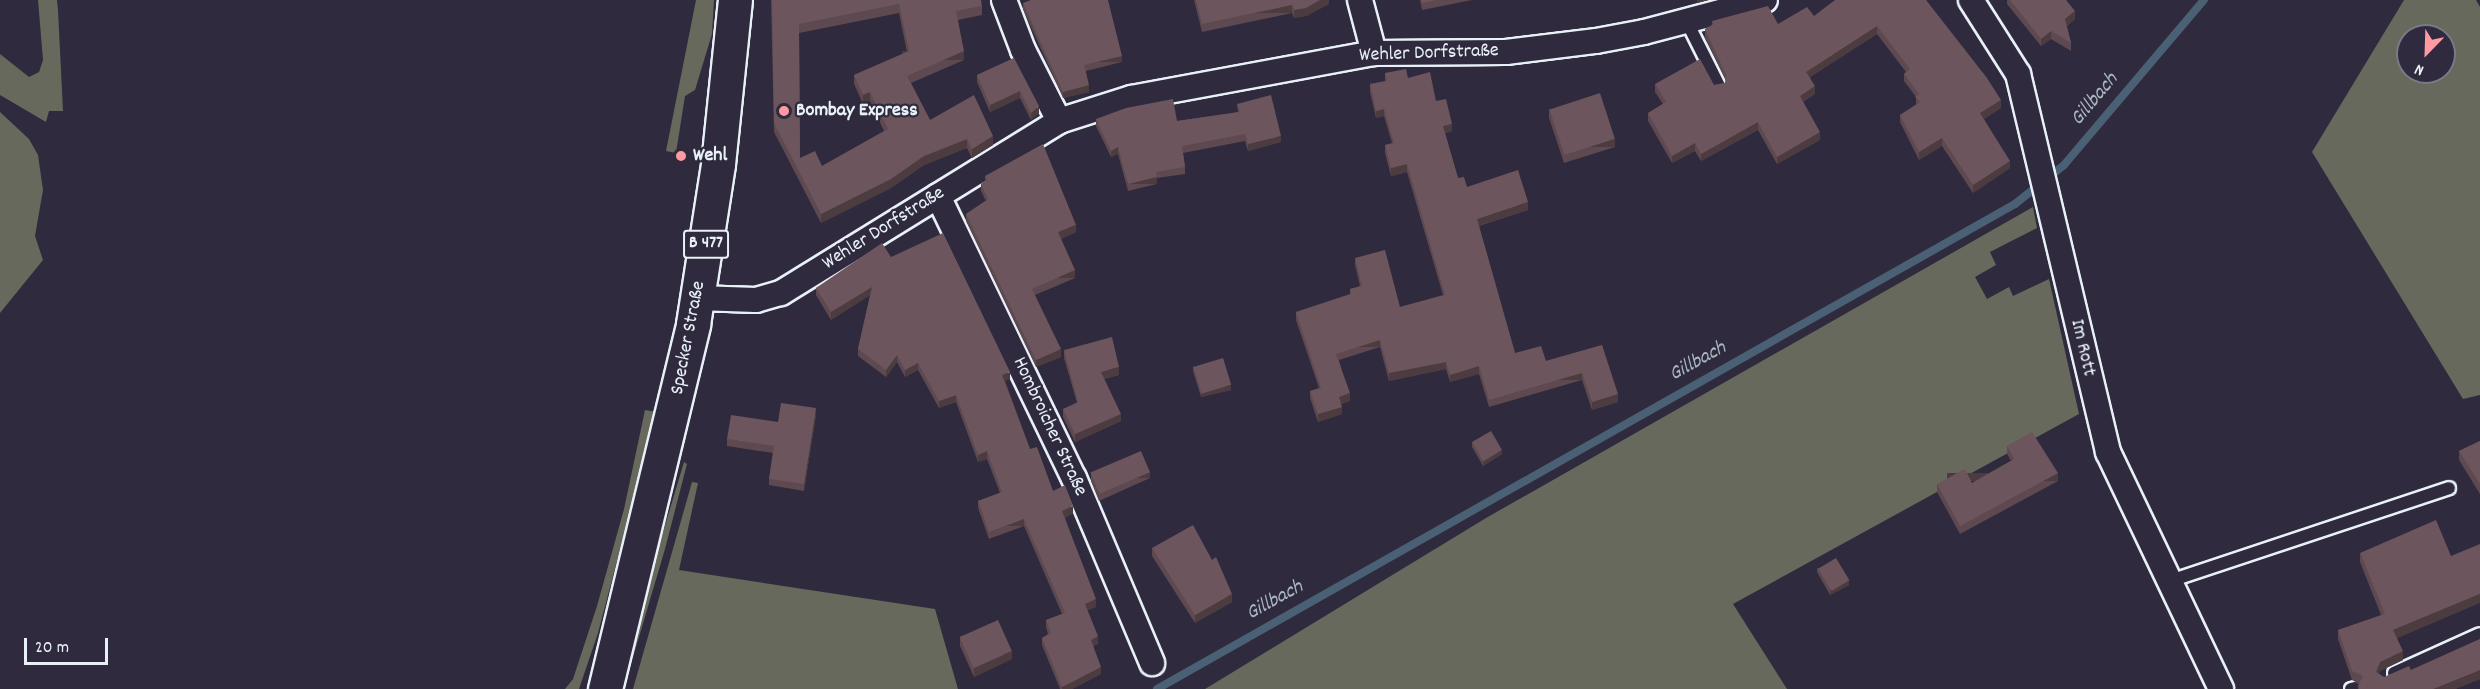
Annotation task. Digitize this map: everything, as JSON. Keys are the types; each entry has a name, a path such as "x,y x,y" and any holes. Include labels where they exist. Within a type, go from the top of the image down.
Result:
{"main road":[{"name":"Specker Straße","path":"605,689 678,397 697,298 726,100 735,0"},
{"name":"Specker Straße","path":"589,689 626,599"}],"street":[{"path":"1004,0 1023,50 1059,121"},
{"path":"1360,0 1374,53"},
{"name":"Wehler Dorfstraße","path":"697,298 756,300 781,293 1059,121 1174,87 1374,53 1506,52 1596,41 1687,22 1765,0"},
{"name":"Im Rott","path":"1971,0 2018,74 2101,429 2117,474 2221,689"},
{"name":"Hombroicher Straße","path":"938,196 1074,478 1152,663"}],"lane":[{"path":"1687,22 1719,86"},
{"path":"2169,582 2449,488"},
{"path":"2384,678 2480,634"}],"green space":[{"path":"38,0 57,0 58,10 63,111 49,111 46,122 0,95 0,54 29,77 39,72 43,60"},
{"path":"696,0 714,0 712,34 695,90 685,96 676,153 666,151"},
{"path":"2404,0 2476,0 2480,7 2480,395 2463,399 2312,152"},
{"path":"0,112 29,139 38,155 43,190 35,236 43,260 0,313"},
{"path":"2033,207 2037,228 1990,252 1996,265 1975,277 1987,299 2009,287 2013,296 2049,279 2079,414 1733,604 1787,689 1205,689 1486,518"},
{"path":"645,410 656,412 598,633 579,689 565,689 573,679 597,606 624,509"},
{"path":"684,462 687,464 665,549 624,689 616,689"},
{"path":"692,482 698,483 679,570 935,609 958,689 633,689"}],"building":[{"path":"772,0 981,0 982,6 956,11 964,51 907,76 930,120 974,95 993,136 972,149 967,139 924,156 891,179 821,214 774,123","holes":["899,4 909,51 854,75 863,95 870,92 888,129 822,166 815,151 800,158 799,24"]},
{"path":"1031,0 1108,0 1122,56 1084,65 1089,85 1063,92 1023,3"},
{"path":"1196,0 1320,0 1306,8 1294,10 1292,5 1202,24"},
{"path":"1421,0 1437,0 1422,3"},
{"path":"1835,0 1926,0 1987,78 2001,100 1980,113 2010,161 1973,185 1942,138 1919,152 1900,115 1920,102 1915,97 1919,94 1904,74 1910,69 1877,26 1806,72 1815,86 1800,96 1820,132 1777,157 1758,122 1701,154 1695,143 1672,156 1648,113 1666,102 1655,84 1700,59 1714,85 1725,83 1726,75 1705,29 1714,24 1712,21 1768,6 1778,24 1807,7 1814,16"},
{"path":"2010,0 2066,0 2075,11 2065,19 2071,43 2051,31 2041,39"},
{"path":"1014,58 1039,106 1031,113 1020,91 990,105 977,75"},
{"path":"1406,69 1408,78 1430,72 1436,101 1446,99 1452,124 1443,126 1458,178 1464,177 1467,187 1518,170 1528,202 1477,219 1515,353 1541,346 1546,361 1602,345 1618,394 1592,402 1582,373 1489,400 1479,366 1450,375 1446,362 1389,373 1380,340 1336,354 1350,393 1339,397 1342,407 1318,414 1310,391 1321,388 1296,312 1351,294 1350,289 1362,286 1355,258 1385,250 1400,307 1445,295 1407,164 1391,168 1385,145 1394,143 1384,109 1376,111 1370,84 1387,81 1385,73"},
{"path":"1600,93 1615,139 1564,155 1550,109"},
{"path":"1271,95 1281,136 1248,144 1245,134 1182,146 1185,167 1156,172 1157,177 1128,184 1118,147 1111,151 1096,119 1126,108 1173,99 1177,121 1240,112 1237,104"},
{"path":"1043,144 1076,225 1058,232 1075,270 1032,289 1061,349 1036,360 966,214 988,199 981,184 987,180 985,176"},
{"path":"943,233 1010,372 1002,375 1030,449 1037,447 1053,491 1065,485 1073,506 1062,511 1096,599 1085,604 1098,636 1091,640 1101,667 1062,687 1042,638 1051,633 1046,620 1065,613 1024,519 989,532 978,501 1002,492 987,451 978,455 956,395 939,401 918,363 905,370 897,355 886,370 858,349 872,287 831,312 816,288 882,243 891,257"},
{"path":"1112,337 1119,367 1101,372 1121,414 1075,434 1063,409 1078,402 1064,350"},
{"path":"1223,358 1231,385 1202,394 1193,367"},
{"path":"781,403 816,408 804,484 769,479 774,446 727,439 731,415 778,422"},
{"path":"1491,431 1502,450 1483,461 1472,442"},
{"path":"2032,432 2058,473 1960,526 1937,484 1965,469 1972,483 2014,459 2007,446"},
{"path":"2480,441 2480,484 2459,451"},
{"path":"1141,451 1150,472 1099,494 1090,472"},
{"path":"2436,520 2451,556 2480,544 2480,594 2393,630 2403,651 2380,662 2376,672 2384,677 2409,666 2411,670 2480,639 2480,670 2433,689 2359,689 2358,686 2363,676 2352,671 2338,630 2385,614 2360,553"},
{"path":"1193,525 1212,560 1216,557 1232,594 1195,615 1152,548"},
{"path":"1836,558 1849,580 1831,591 1818,569"},
{"path":"998,620 1012,651 973,668 960,637"}],"waterway":[{"name":"Gillbach","path":"1157,689 2015,204 2064,165 2204,0"}],"place":[{"name":"Bombay Express","path":"784,111"},
{"name":"Wehl","path":"681,156"}]}
